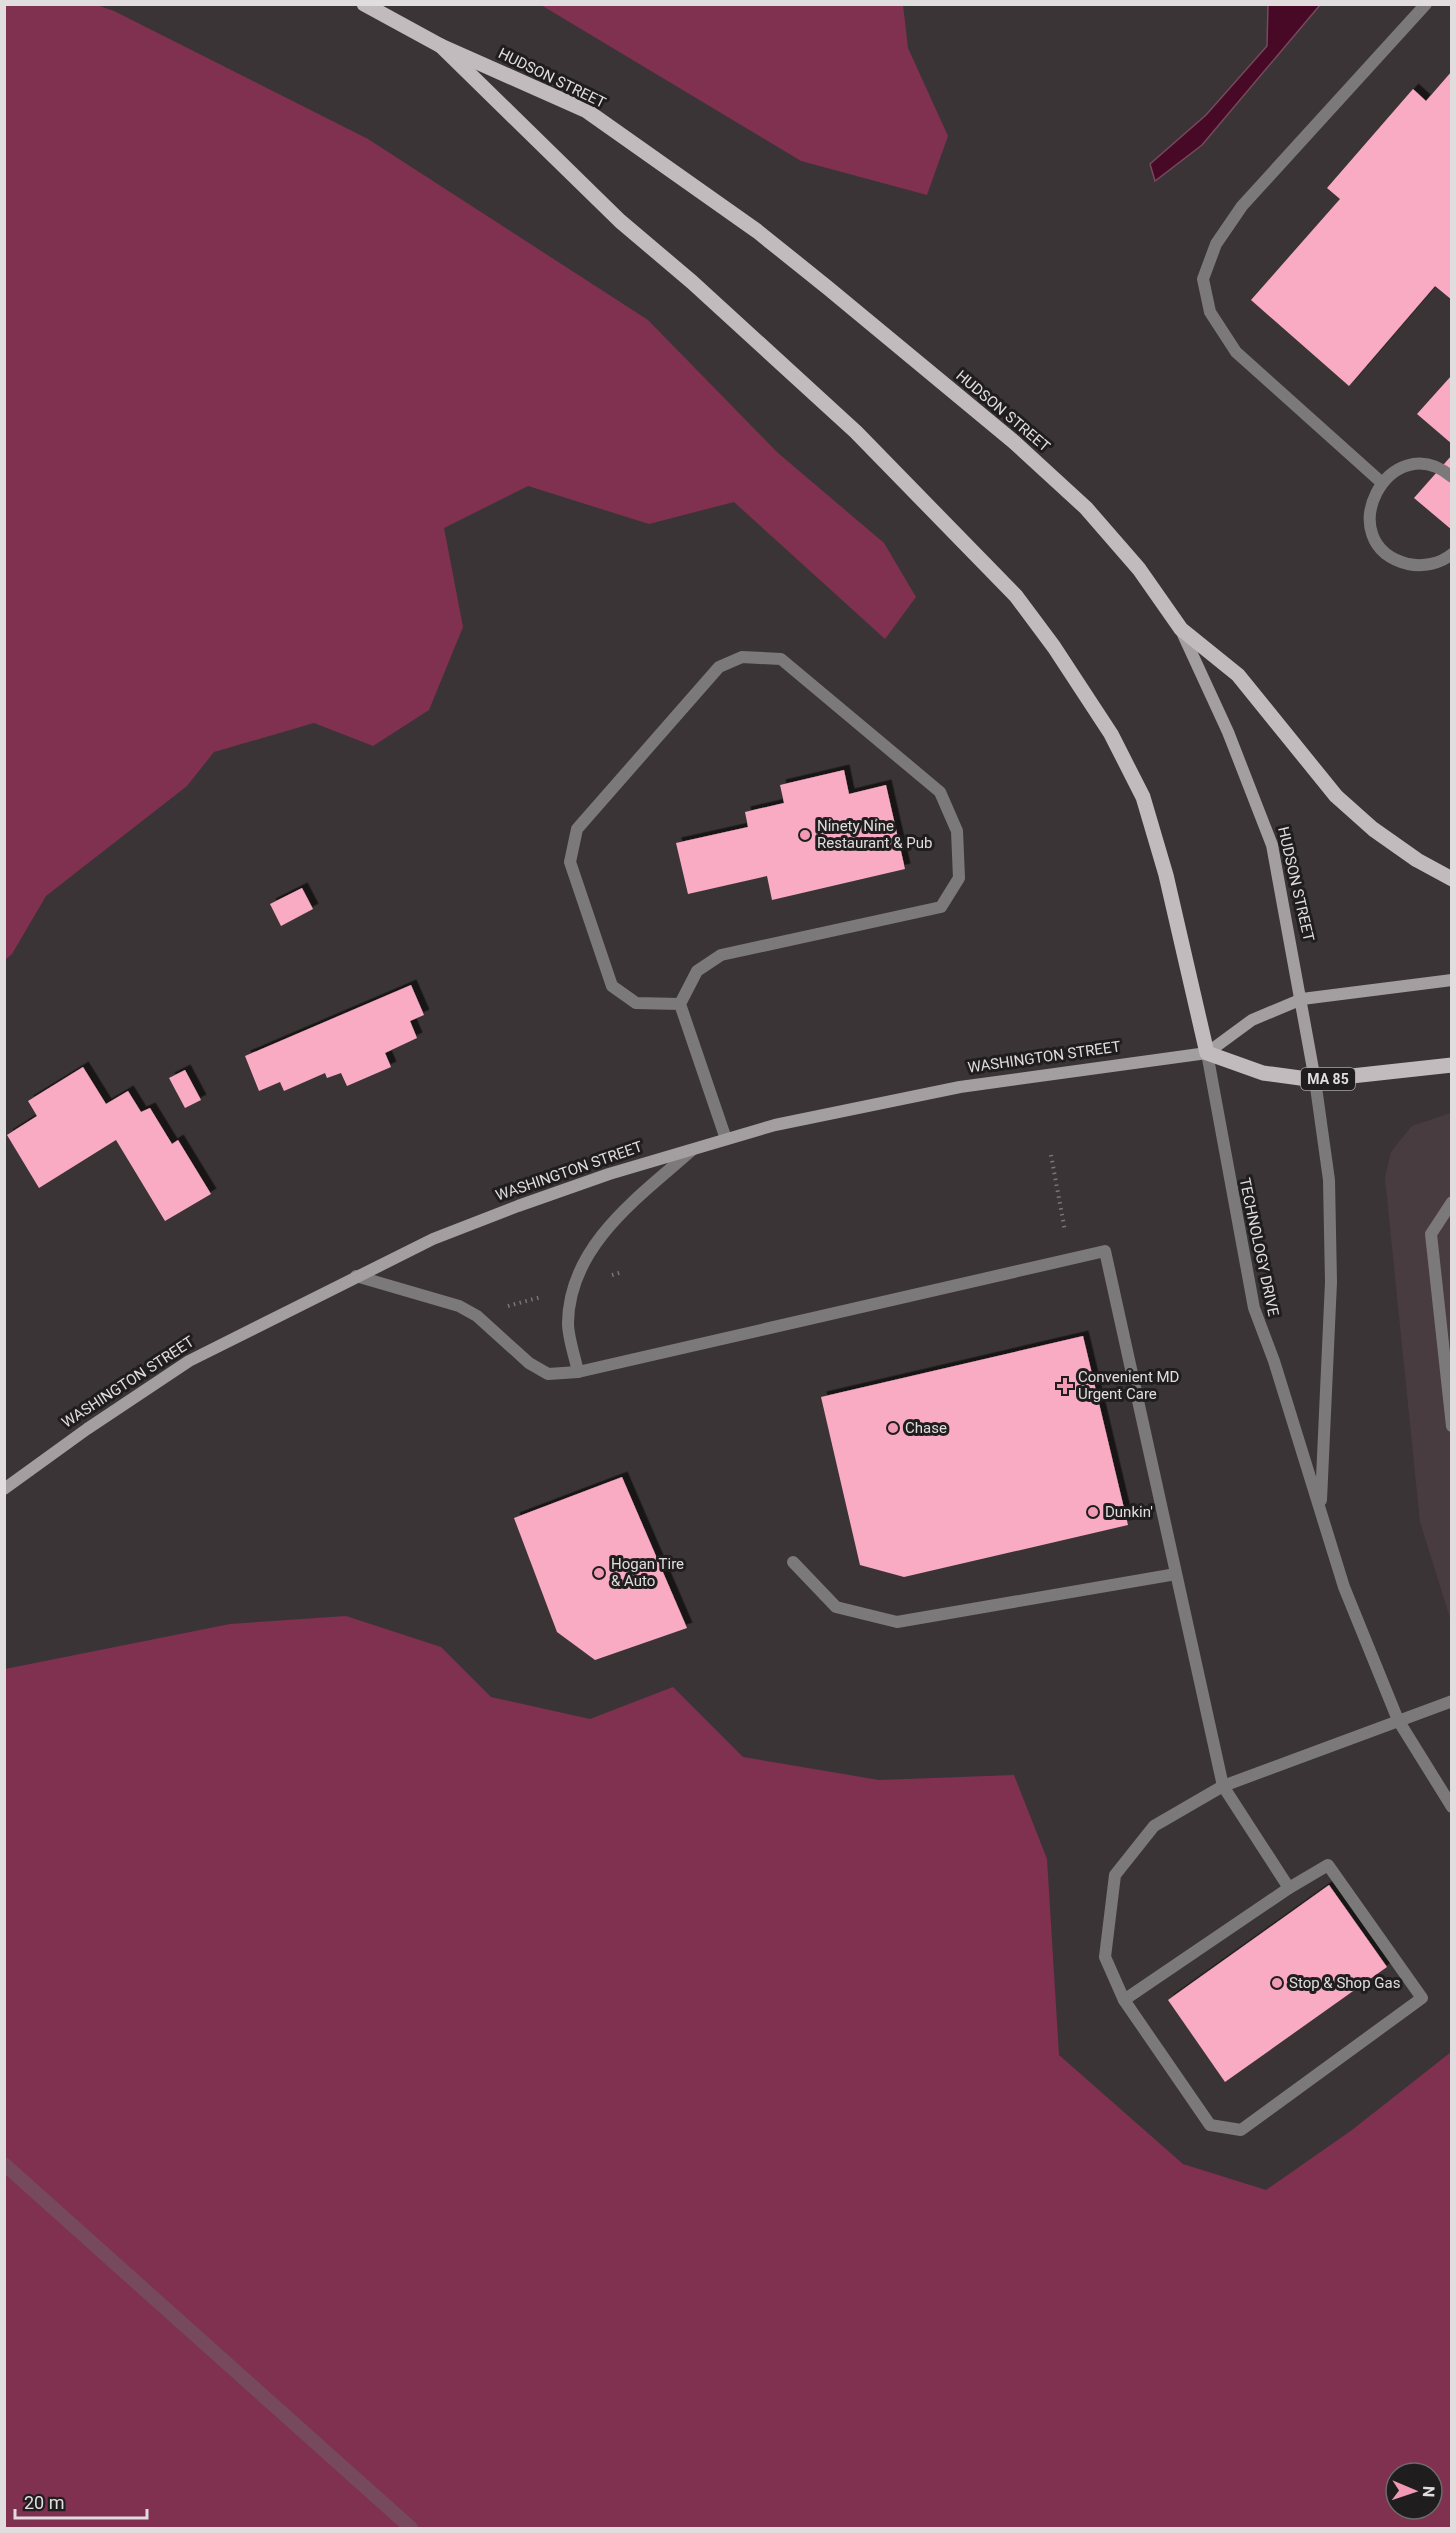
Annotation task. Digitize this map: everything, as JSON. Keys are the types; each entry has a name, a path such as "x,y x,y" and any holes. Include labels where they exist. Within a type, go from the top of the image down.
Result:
{"main road":[{"name":"HUDSON STREET","path":"364,4 441,46 587,111 757,231 1014,442 1086,508 1139,570 1181,629 1228,732 1272,846 1302,999 1315,1080"},
{"name":"HUDSON STREET","path":"441,46 620,220 692,282 856,432 1016,596 1054,647 1105,725 1143,797 1166,875 1207,1053"},
{"path":"1181,629 1238,675 1336,796 1374,829 1417,860 1452,879"},
{"name":"WASHINGTON STREET","path":"1207,1053 1252,1020 1302,999 1452,980"},
{"name":"WASHINGTON STREET","path":"4,1489 87,1429 189,1361 433,1239 518,1206 726,1139 775,1125 960,1087 1207,1053 1263,1073 1315,1080 1452,1065"}],"street":[{"path":"1381,482 1236,352 1210,312 1203,279 1216,243 1242,206 1426,4"},
{"path":"1452,477 1429,465 1411,465 1395,471 1381,482 1369,511 1376,541 1387,554 1401,562 1416,566 1431,564 1452,554"},
{"path":"680,1004 636,1003 612,986 570,862 577,829 719,667 742,657 781,658 940,792 957,831 959,878 942,907 721,955 697,971 680,1004 726,1139"},
{"name":"TECHNOLOGY DRIVE","path":"1207,1053 1254,1308 1274,1361 1344,1587 1398,1720 1452,1807"},
{"name":"TECHNOLOGY DRIVE","path":"1315,1080 1329,1180 1331,1282 1320,1510"},
{"path":"578,1372 568,1323 574,1287 582,1264 613,1220 692,1149"},
{"path":"1452,1203 1431,1234 1452,1426"},
{"path":"357,1276 459,1306 477,1316 529,1363 548,1374 578,1372 1105,1251 1223,1786 1289,1888"},
{"path":"794,1562 836,1607 897,1622 1176,1574"},
{"path":"1124,2000 1289,1888 1329,1864 1422,1998 1241,2130 1210,2125 1124,2000 1105,1957 1115,1875 1154,1826 1223,1786 1452,1701"}],"path":[{"path":"1051,1155 1065,1229 1068,1259"}],"shaded area":[{"path":"5,4 97,5 114,11 368,139 648,320 778,453 884,543 916,597 885,639 734,502 649,524 528,486 444,528 463,627 429,710 373,746 314,723 214,752 187,786 46,896 12,954 5,960"},
{"path":"541,5 903,5 908,48 948,136 927,195 801,161"},
{"path":"1268,5 1320,5 1202,145 1155,181 1150,164 1206,115 1267,46"},
{"path":"1451,1113 1451,1621 1420,1522 1385,1178 1391,1152 1412,1126"},
{"path":"346,1616 441,1647 491,1697 590,1719 673,1687 743,1757 879,1780 1014,1775 1047,1859 1059,2055 1183,2164 1266,2190 1352,2130 1451,2052 1451,2528 5,2528 5,1669 230,1624"}],"building":[{"path":"1452,71 1452,300 1435,286 1349,386 1251,300 1340,199 1327,188 1413,89 1426,101"},
{"path":"1452,375 1452,444 1417,414"},
{"path":"1452,455 1452,530 1414,498"},
{"name":"Ninety Nine Restaurant & Pub","path":"844,770 849,794 886,785 905,869 772,900 767,876 688,894 676,843 748,827 745,812 784,803 780,785"},
{"path":"302,888 313,909 281,926 270,904"},
{"path":"411,985 424,1015 410,1021 417,1038 385,1053 391,1067 347,1086 341,1073 327,1078 325,1073 284,1091 280,1082 259,1091 245,1056"},
{"path":"83,1067 106,1104 128,1091 141,1112 150,1108 172,1144 178,1140 211,1194 165,1221 116,1140 39,1188 7,1135 37,1116 28,1101"},
{"path":"185,1070 201,1100 185,1108 169,1078"},
{"path":"1083,1336 1128,1525 904,1577 860,1565 821,1397"},
{"name":"Hogan Tire & Auto","path":"622,1477 687,1628 595,1660 557,1632 514,1518"},
{"name":"Stop & Shop Gas","path":"1329,1885 1387,1967 1225,2082 1168,2000"}],"waterway":[{"path":"4,2164 411,2528"}],"place":[{"name":"Ninety Nine Restaurant & Pub","path":"805,835"},
{"name":"Convenient MD Urgent Care","path":"1065,1386"},
{"name":"Chase","path":"893,1428"},
{"name":"Dunkin'","path":"1093,1512"},
{"name":"Hogan Tire & Auto","path":"599,1573"},
{"name":"Stop & Shop Gas","path":"1277,1983"}]}
